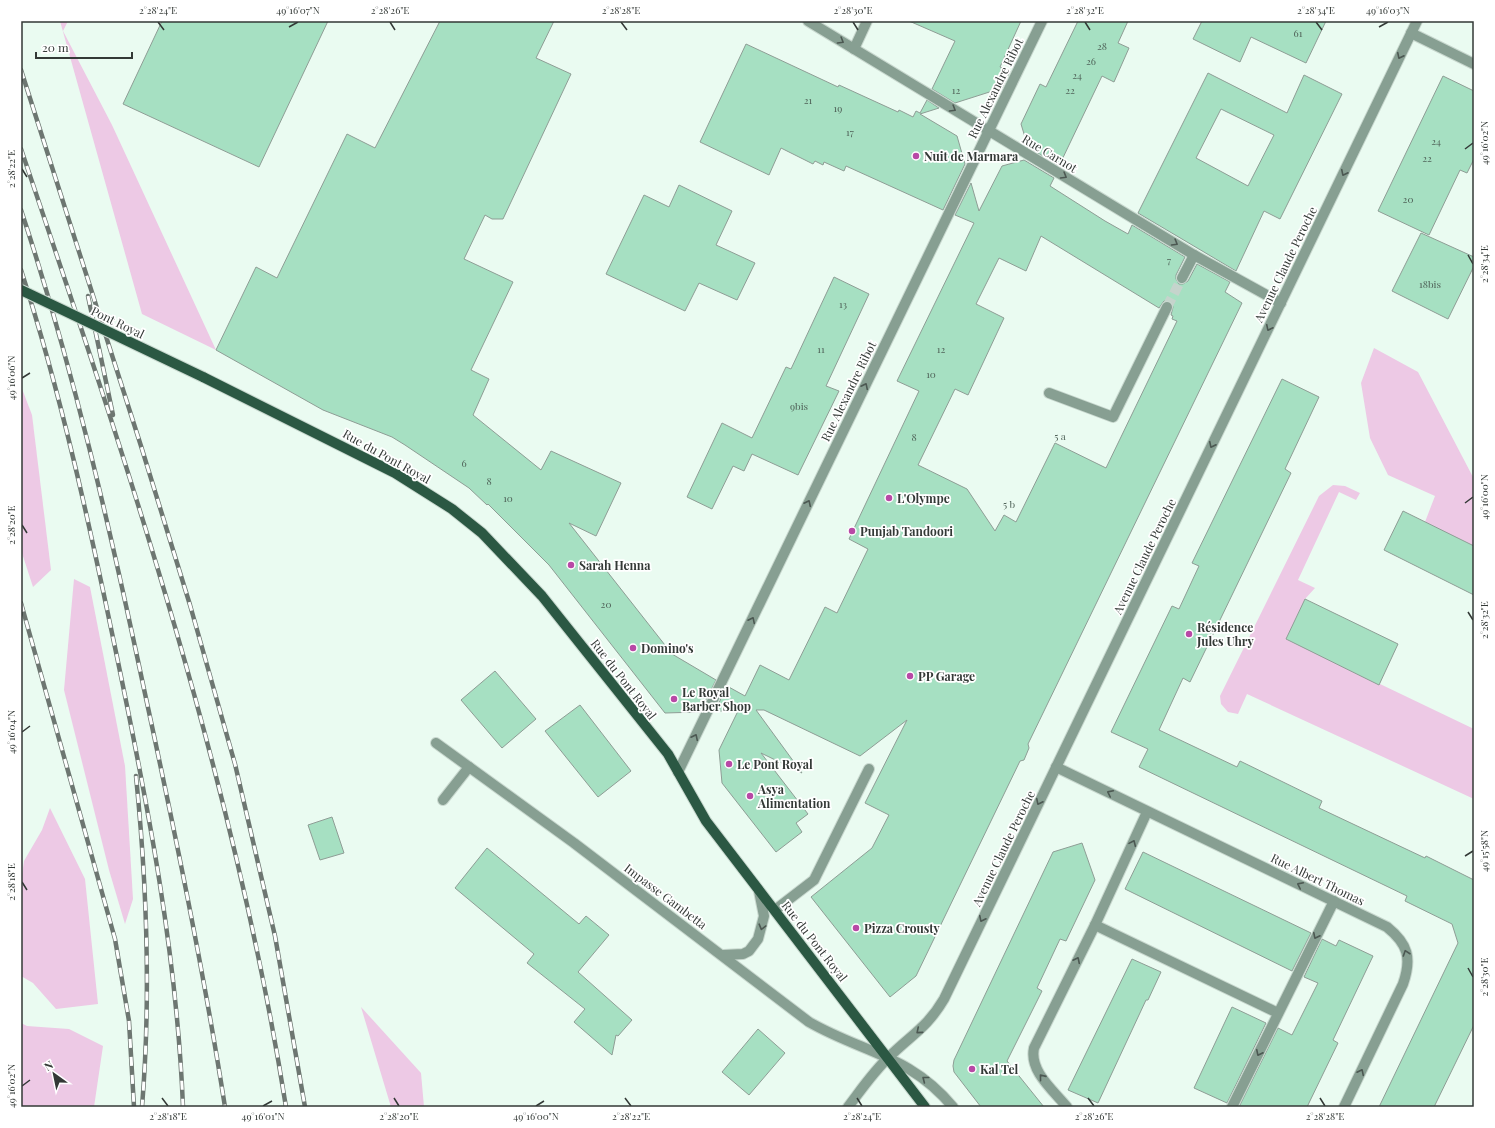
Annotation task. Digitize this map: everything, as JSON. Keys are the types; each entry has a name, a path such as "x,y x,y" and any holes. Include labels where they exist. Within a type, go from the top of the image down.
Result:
{"main road":[{"name":"Pont Royal","path":"21,290 203,377"},
{"name":"Rue du Pont Royal","path":"203,377 395,473 452,509 482,533 522,574 563,622 668,754 706,821 926,1107"}],"street":[{"name":"Rue Carnot","path":"808,21 1194,255 1281,303"},
{"path":"854,49 867,21"},
{"name":"Rue Alexandre Ribot","path":"678,772 1042,21"},
{"name":"Avenue Claude Peroche","path":"848,1107 888,1057 924,1026 944,999 1417,21"},
{"path":"1411,34 1474,64"},
{"path":"1182,278 1194,255"},
{"path":"1049,393 1113,417 1167,307"},
{"name":"Impasse Gambetta","path":"436,743 723,955 810,1022 833,1034 888,1057 926,1079 940,1091 953,1107"},
{"path":"443,800 469,767"},
{"name":"Rue Albert Thomas","path":"1056,767 1146,812 1387,927 1397,935 1409,958 1408,970 1403,984 1344,1107"},
{"path":"775,910 814,880 869,769"},
{"path":"1067,1107 1038,1072 1032,1056 1034,1048 1095,926 1146,812"},
{"path":"723,955 743,954 749,951 758,939 764,916 758,889"},
{"path":"1232,1107 1334,901"},
{"path":"1095,926 1278,1013"}],"shaded area":[{"path":"60,21 68,21 63,31 112,125 216,350 142,314"},
{"path":"1374,348 1418,372 1474,479 1474,546 1425,522 1435,496 1388,475 1370,438 1361,383"},
{"path":"21,386 32,415 51,570 33,587 21,550"},
{"path":"1333,485 1345,486 1360,493 1356,500 1339,492 1298,580 1315,588 1305,599 1286,639 1474,729 1474,799 1247,694 1238,714 1228,712 1221,704 1220,696 1319,496"},
{"path":"74,579 90,587 125,766 133,899 125,924 109,870 64,690"},
{"path":"50,808 85,879 98,1004 56,1009 33,983 21,976 21,882 24,861 42,830"},
{"path":"361,1007 421,1073 424,1107 391,1107"},
{"path":"21,1023 27,1026 69,1029 103,1046 94,1107 21,1107"}],"building":[{"path":"162,21 328,21 259,167 123,104"},
{"path":"440,21 554,21 536,58 571,74 503,219 492,219 485,215 464,259 513,282 471,370 489,379 473,415 541,470 551,451 621,483 596,536 569,523 672,654 716,680 700,712 665,713 549,565 488,504 487,505 469,488 392,437 323,410 216,350 256,267 277,278 347,134 375,148"},
{"path":"909,21 1021,21 1000,67 1010,71 1002,88 955,103 932,89 955,41"},
{"path":"1078,21 1128,21 1118,43 1129,48 1114,82 1102,76 1059,166 1028,147 1021,124 1040,84 1046,87"},
{"path":"1202,21 1326,21 1306,63 1251,37 1240,62 1193,39"},
{"path":"746,44 838,87 839,85 898,112 899,110 913,117 916,111 920,113 927,100 939,108 920,114 957,136 965,164 943,210 846,166 844,171 824,162 823,165 815,161 813,164 781,148 769,175 700,142"},
{"path":"1208,73 1287,113 1304,75 1342,94 1280,219 1264,211 1236,271 1138,213","holes":["1221,109 1274,135 1248,186 1196,158"]},
{"path":"1443,76 1474,91 1474,159 1467,173 1460,170 1429,235 1378,211"},
{"path":"1024,160 1054,178 1050,186 1105,221 1128,234 1132,225 1185,257 1176,275 1176,279 1179,284 1183,284 1188,281 1197,264 1230,282 1225,292 1242,303 1028,744 1029,748 1024,760 1020,761 916,976 890,997 811,897 872,848 889,815 865,803 907,720 860,756 764,710 756,710 802,773 761,753 808,814 796,823 802,832 776,852 722,783 719,750 738,711 715,711 727,686 745,696 760,665 789,680 825,607 837,613 868,549 849,539 919,391 897,381 974,223 955,215 971,183 979,211 1002,166","holes":["1041,236 1159,308 1164,301 1170,301 1173,307 1171,315 1173,316 1172,319 1177,321 1106,468 1055,443 1016,522 1004,515 995,531 967,489 918,465 955,389 968,395 1004,318 976,304 999,258 1026,271"]},
{"path":"679,185 732,211 716,245 755,263 737,300 699,283 685,311 606,274 644,195 669,207"},
{"path":"1421,233 1474,257 1474,266 1448,319 1392,291"},
{"path":"834,277 869,294 826,386 839,391 798,475 752,454 744,471 733,466 712,509 687,497 722,423 752,438 786,367 791,369"},
{"name":"Résidence Jules Uhry","path":"1282,379 1319,397 1285,469 1291,473 1190,682 1183,678 1159,730 1237,767 1240,761 1322,801 1319,808 1425,858 1426,856 1474,880 1474,1025 1434,1107 1379,1107 1458,943 1452,924 1405,901 1407,896 1139,767 1148,749 1111,732 1172,606 1179,609 1199,566 1192,563"},
{"path":"1403,511 1474,546 1474,595 1384,550"},
{"path":"1305,599 1398,644 1379,685 1286,639"},
{"path":"495,671 536,719 502,748 461,700"},
{"path":"580,705 631,771 598,797 545,731"},
{"path":"332,817 344,853 320,860 308,825"},
{"path":"1082,843 1095,880 1066,941 1060,939 1037,988 1042,991 1007,1061 1044,1107 981,1107 954,1072 954,1060 1053,852"},
{"path":"487,848 579,924 586,916 609,935 578,972 632,1020 618,1036 616,1035 612,1055 574,1022 585,1009 527,963 534,954 455,888"},
{"path":"1143,852 1311,933 1292,971 1125,889"},
{"path":"1322,939 1336,946 1339,940 1373,956 1333,1040 1338,1043 1307,1107 1239,1107 1278,1028 1292,1035 1318,983 1304,977"},
{"path":"1132,959 1161,972 1148,1000 1146,1000 1098,1103 1068,1090"},
{"path":"1232,1007 1266,1023 1227,1103 1194,1088"},
{"path":"758,1029 785,1053 749,1095 722,1072"}],"tunnel":[{"path":"1167,307 1182,278"}],"railway":[{"path":"21,70 141,446 190,605 235,764 275,936 305,1107"},
{"path":"21,149 100,385 174,623 238,863 264,985 286,1107"},
{"path":"21,210 40,269 74,388 118,568 188,898 225,1107"},
{"path":"21,270 50,366 86,511 140,769 168,937 180,1050 183,1107"},
{"path":"88,296 113,415"},
{"path":"21,603 115,939 129,1021 134,1107"},
{"path":"136,776 143,859 147,983 145,1066 142,1107"}],"place":[{"name":"Nuit de Marmara","path":"916,156"},
{"name":"L'Olympe","path":"889,498"},
{"name":"Punjab Tandoori","path":"852,531"},
{"name":"Sarah Henna","path":"571,565"},
{"name":"Résidence Jules Uhry","path":"1189,634"},
{"name":"Domino's","path":"633,648"},
{"name":"PP Garage","path":"910,676"},
{"name":"Le Royal Barber Shop","path":"674,699"},
{"name":"Le Pont Royal","path":"729,764"},
{"name":"Asya Alimentation","path":"750,796"},
{"name":"Pizza Crousty","path":"856,928"},
{"name":"Kal Tel","path":"972,1069"}]}
